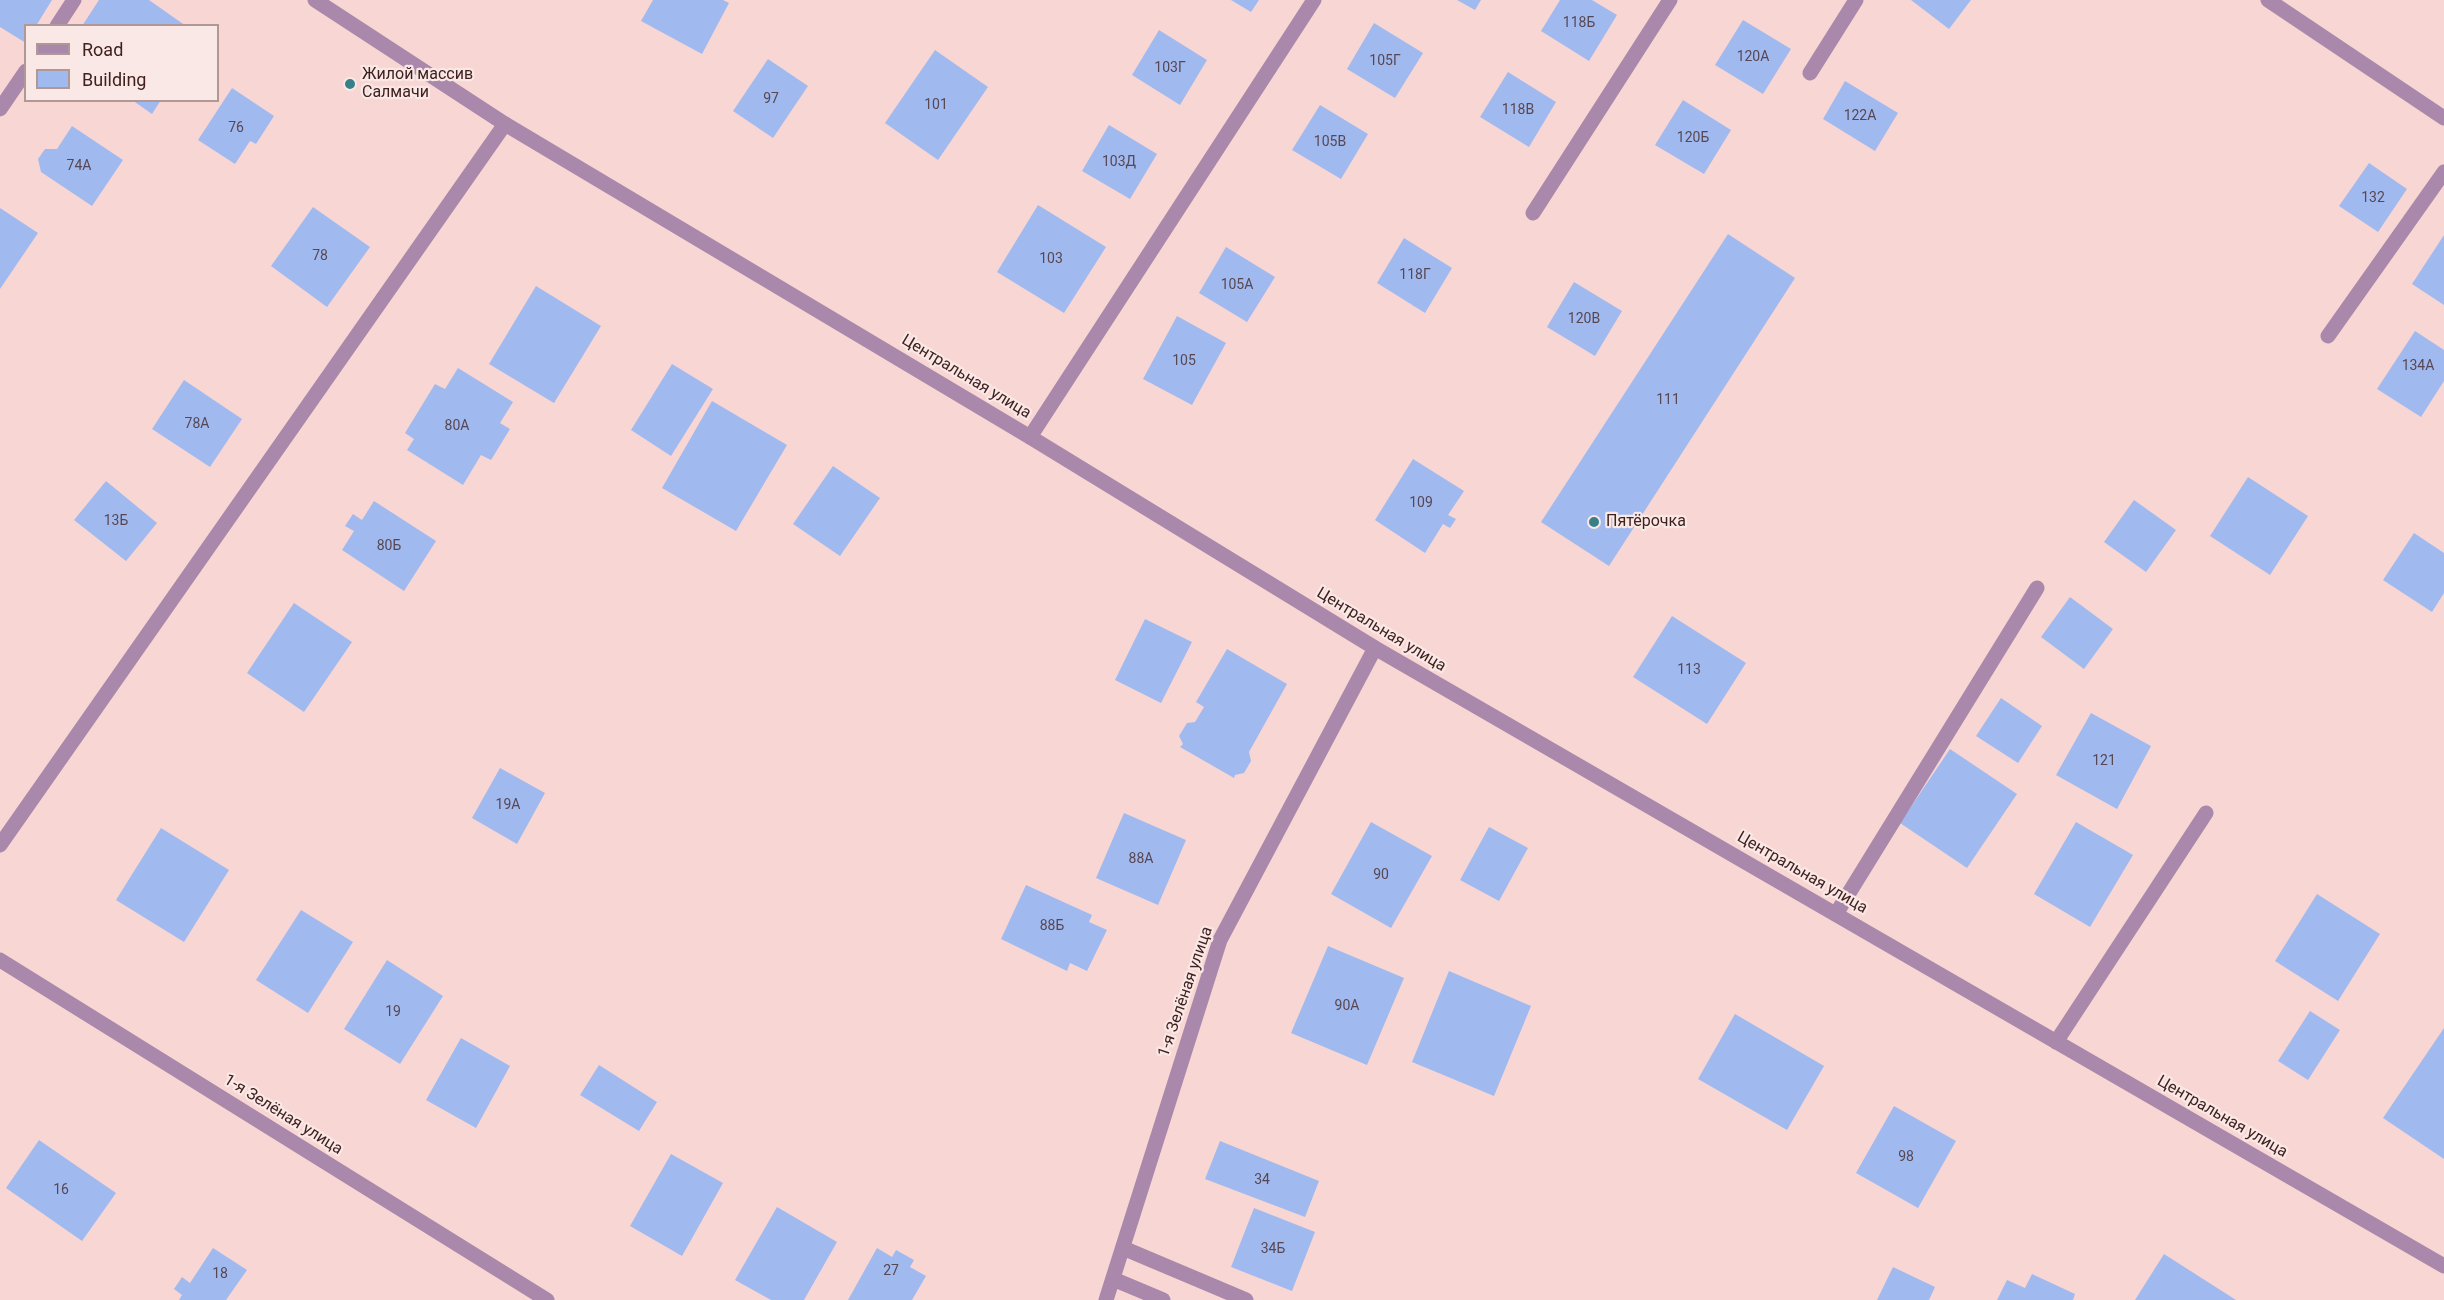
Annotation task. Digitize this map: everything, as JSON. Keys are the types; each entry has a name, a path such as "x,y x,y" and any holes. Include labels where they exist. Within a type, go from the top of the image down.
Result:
{"street":[{"path":"58,24 74,0"},
{"name":"Центральная улица","path":"315,0 505,124 1030,436 1375,648 2444,1266"},
{"path":"1030,436 1314,0"},
{"path":"1533,213 1670,0"},
{"path":"1810,74 1856,0"},
{"path":"2268,0 2444,118"},
{"path":"0,109 24,75"},
{"path":"0,845 505,124"},
{"path":"2328,336 2444,172"},
{"path":"1836,914 2037,588"},
{"name":"1-я Зелёная улица","path":"1106,1300 1220,940 1375,648"},
{"path":"2056,1042 2206,813"},
{"name":"1-я Зелёная улица","path":"0,960 547,1300"},
{"path":"1123,1248 1246,1300"},
{"path":"1113,1279 1163,1300"}],"building":[{"path":"0,0 52,0 37,24 24,24 24,42 0,27"},
{"path":"99,0 149,0 183,24 83,24"},
{"path":"653,0 723,0 729,3 702,54 641,21"},
{"path":"1231,0 1259,0 1251,12"},
{"path":"1457,0 1481,0 1475,10"},
{"path":"1560,0 1592,0 1617,15 1589,61 1541,31"},
{"path":"1911,0 1971,0 1949,29"},
{"path":"1743,20 1791,49 1763,94 1715,65"},
{"path":"1374,23 1423,53 1395,98 1347,69"},
{"path":"1159,30 1207,60 1180,105 1132,75"},
{"path":"935,50 988,87 938,160 885,123"},
{"path":"768,59 808,86 773,138 733,111"},
{"path":"1508,72 1556,102 1529,147 1480,117"},
{"path":"1845,81 1898,113 1875,151 1823,119"},
{"path":"232,88 274,116 256,144 250,141 235,164 198,140"},
{"path":"1683,100 1731,130 1704,174 1655,145"},
{"path":"135,102 160,102 152,114"},
{"path":"1320,105 1368,134 1341,179 1292,150"},
{"path":"1109,125 1157,154 1130,199 1082,171"},
{"path":"72,126 123,160 92,206 41,172 38,159 45,149 57,149"},
{"path":"2369,163 2407,189 2378,232 2339,206"},
{"path":"1038,205 1106,247 1064,313 997,272"},
{"path":"313,207 370,247 327,307 271,266"},
{"path":"0,208 38,233 0,289"},
{"path":"1728,234 1795,278 1609,566 1541,522"},
{"path":"2444,235 2444,305 2412,284"},
{"path":"1404,238 1452,268 1425,313 1377,283"},
{"path":"1226,247 1275,277 1247,322 1199,293"},
{"path":"1574,282 1622,311 1595,356 1547,327"},
{"path":"536,286 601,326 554,403 489,364"},
{"path":"1177,316 1226,343 1192,405 1143,379"},
{"path":"2415,331 2444,350 2444,381 2421,417 2377,389"},
{"path":"672,364 713,389 671,456 631,430"},
{"path":"458,368 513,402 500,423 510,429 491,460 481,455 463,485 407,450 414,439 405,433 435,384 445,389"},
{"path":"184,380 242,419 210,467 152,429"},
{"path":"712,401 787,445 736,531 662,488"},
{"path":"1413,459 1464,491 1448,515 1456,519 1450,528 1443,524 1425,553 1375,520"},
{"path":"833,466 880,498 840,556 793,524"},
{"path":"2248,477 2308,516 2270,575 2210,536"},
{"path":"106,481 157,523 126,561 74,520"},
{"path":"2134,500 2176,530 2146,572 2104,542"},
{"path":"374,501 436,541 404,591 342,550 354,531 345,526 353,514 362,520"},
{"path":"2414,533 2444,553 2444,593 2432,612 2383,580"},
{"path":"2070,597 2113,629 2084,669 2041,637"},
{"path":"294,603 352,642 304,712 247,673"},
{"path":"1672,616 1746,663 1707,724 1633,677"},
{"path":"1145,619 1192,642 1161,703 1115,680"},
{"path":"1227,649 1287,684 1249,752 1251,761 1244,773 1235,775 1234,778 1180,747 1183,744 1179,736 1187,723 1195,722 1204,707 1196,702"},
{"path":"2001,698 2042,726 2018,763 1976,736"},
{"path":"2091,713 2151,746 2117,809 2056,775"},
{"path":"1950,749 2017,794 1967,868 1900,823"},
{"path":"500,768 545,793 517,844 472,818"},
{"path":"1124,813 1186,840 1158,905 1096,878"},
{"path":"1371,822 1432,856 1391,928 1331,894"},
{"path":"2076,822 2133,855 2090,927 2034,894"},
{"path":"1489,827 1528,848 1499,901 1460,880"},
{"path":"161,828 229,870 184,942 116,900"},
{"path":"1026,885 1092,915 1089,922 1107,930 1087,971 1070,963 1067,971 1001,939"},
{"path":"2317,894 2380,934 2338,1001 2275,961"},
{"path":"301,910 353,942 308,1013 256,980"},
{"path":"1328,946 1404,978 1367,1065 1291,1033"},
{"path":"387,960 443,996 400,1064 344,1029"},
{"path":"1449,971 1531,1006 1494,1096 1412,1062"},
{"path":"2310,1011 2340,1030 2308,1080 2278,1061"},
{"path":"1735,1014 1824,1066 1787,1130 1698,1079"},
{"path":"2444,1028 2444,1159 2383,1118"},
{"path":"461,1038 510,1066 476,1128 426,1100"},
{"path":"599,1065 657,1102 639,1131 580,1095"},
{"path":"1894,1106 1956,1141 1918,1208 1856,1173"},
{"path":"39,1140 116,1193 82,1241 6,1188"},
{"path":"1220,1141 1319,1181 1305,1217 1205,1179"},
{"path":"671,1154 723,1183 682,1256 630,1226"},
{"path":"777,1207 837,1242 804,1300 771,1300 735,1280"},
{"path":"1254,1208 1315,1232 1292,1291 1231,1267"},
{"path":"213,1248 247,1270 226,1300 179,1300 182,1295 174,1289 182,1277 190,1283"},
{"path":"877,1248 892,1257 896,1250 914,1260 910,1267 926,1276 912,1300 848,1300"},
{"path":"2164,1254 2236,1300 2135,1300"},
{"path":"1893,1267 1935,1287 1929,1300 1877,1300"},
{"path":"2032,1274 2075,1294 2073,1300 1997,1300 2007,1280 2025,1288"}],"place":[{"name":"Жилой массив Салмачи","path":"350,84"},
{"name":"Пятёрочка","path":"1594,522"}]}
